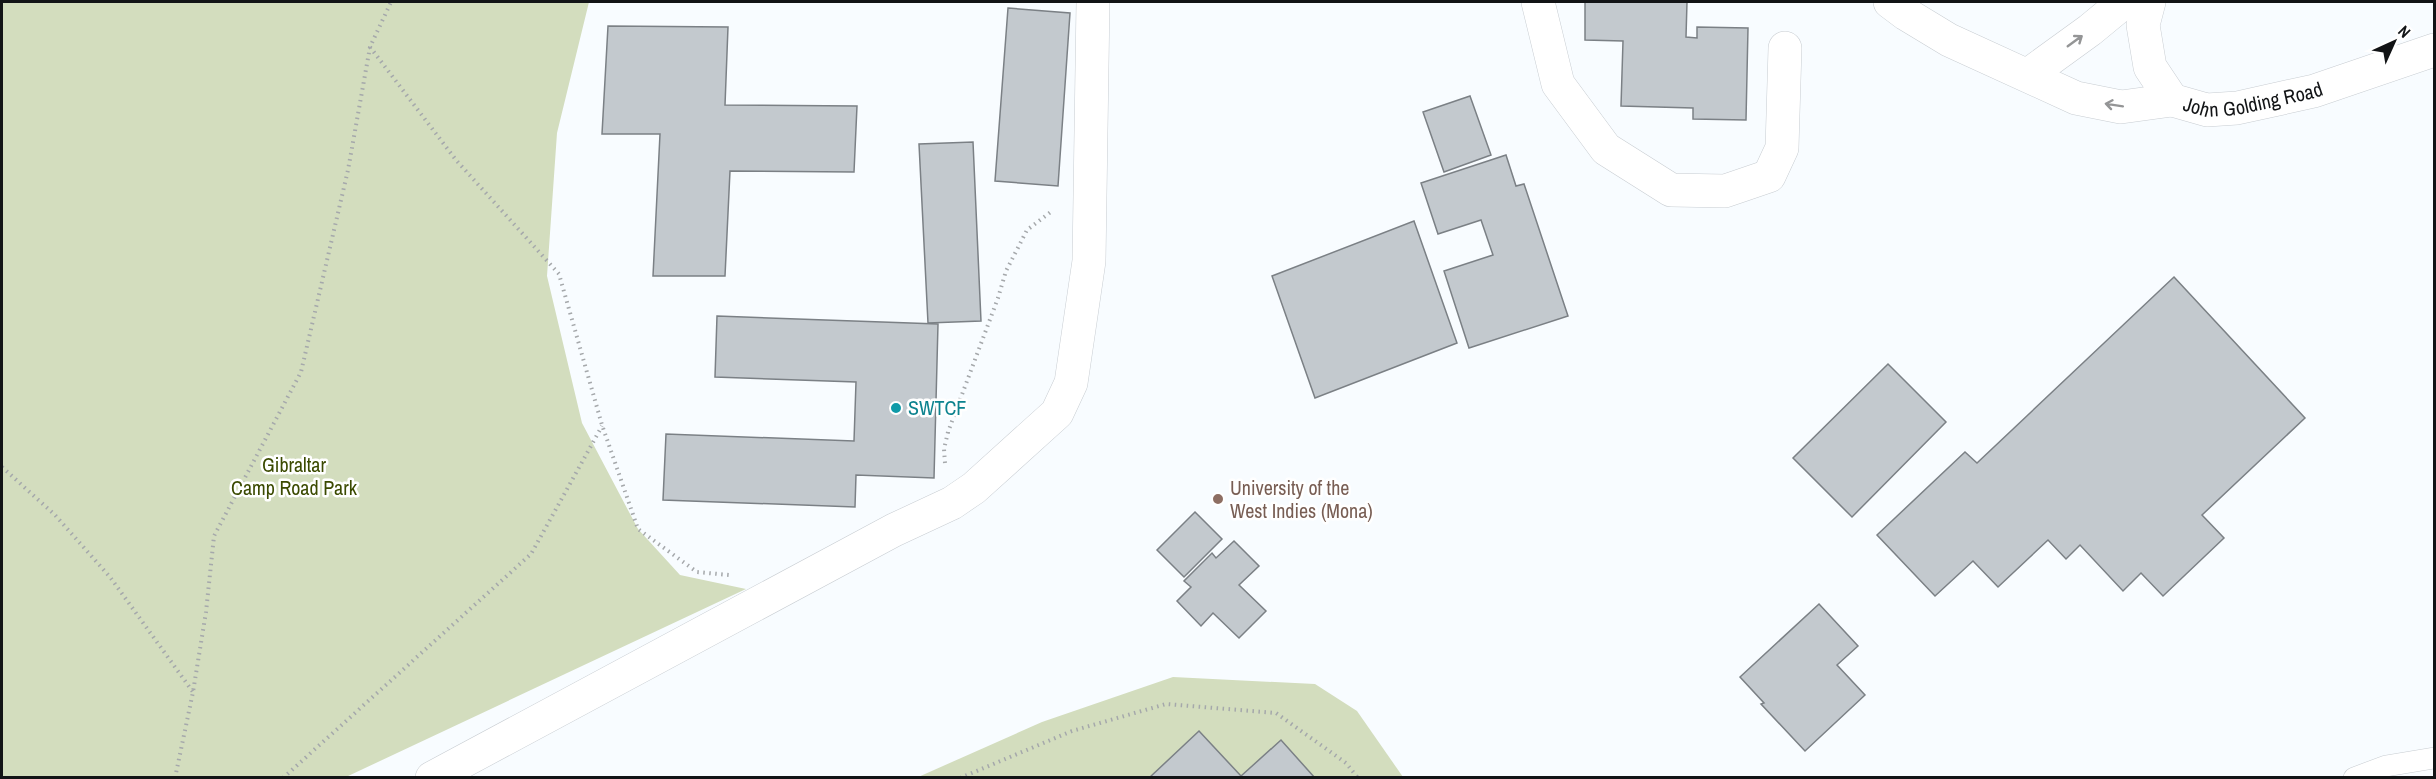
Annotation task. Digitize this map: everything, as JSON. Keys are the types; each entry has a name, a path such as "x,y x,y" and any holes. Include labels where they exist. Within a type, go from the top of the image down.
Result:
{"street":[{"path":"432,777 883,536 941,508 974,488 1057,413 1071,382 1089,261 1093,2"},
{"path":"1538,2 1558,84 1606,148 1671,190 1725,191 1769,176 1782,148 1785,48"},
{"path":"1890,2 1949,40 2076,98 2121,107 2172,100"},
{"path":"2028,75 2124,2"},
{"name":"John Golding Road","path":"2149,2 2143,25 2150,67 2172,100 2207,110 2237,108 2314,91 2434,50"}],"lane":[{"path":"2354,777 2386,766 2434,758"}],"path":[{"path":"175,777 193,692 206,612 214,536 301,372 348,170 370,47 391,2"},
{"path":"370,47 456,160 559,274 602,425 638,529 697,572 737,576"},
{"path":"941,508 946,472 944,448 948,432 1006,271 1027,230 1091,187"},
{"path":"283,777 531,554 602,425"},
{"path":"2,467 55,515 110,577 193,692"},
{"path":"960,777 1072,731 1166,704 1276,713 1346,764 1358,777"}],"green space":[{"name":"Gibraltar Camp Road Park","path":"2,2 589,2 557,133 547,276 582,423 638,529 680,575 746,589 346,777 2,777"},
{"path":"1173,677 1315,684 1357,711 1403,777 916,778 1042,722"}],"building":[{"path":"1585,2 1687,2 1686,37 1697,38 1697,27 1748,28 1746,120 1693,119 1693,108 1621,106 1623,41 1585,40"},
{"path":"1008,8 1070,13 1058,186 995,181"},
{"path":"608,26 728,27 725,105 857,106 854,172 730,171 725,276 653,276 660,134 602,134"},
{"path":"1470,96 1491,155 1444,172 1423,112"},
{"path":"973,142 981,321 928,323 919,144"},
{"path":"1506,155 1516,186 1524,184 1568,316 1469,348 1444,271 1493,255 1481,220 1438,234 1421,183"},
{"path":"1414,221 1457,343 1315,398 1272,276"},
{"path":"2174,277 2305,418 2202,515 2224,538 2163,596 2141,573 2123,591 2080,545 2066,559 2048,540 1998,587 1973,561 1935,596 1877,535 1965,452 1977,463"},
{"name":"SWTCF","path":"717,316 938,324 934,478 856,475 855,507 663,500 666,434 854,441 856,382 715,377"},
{"path":"1888,364 1946,422 1852,517 1793,458"},
{"path":"1195,512 1222,539 1184,577 1157,550"},
{"path":"1234,541 1259,566 1239,585 1266,611 1239,638 1213,613 1201,626 1177,601 1191,587 1184,581 1212,553 1216,558"},
{"path":"1819,604 1858,646 1837,665 1865,695 1805,751 1761,704 1764,703 1740,677"},
{"path":"1199,731 1241,776 1281,740 1315,778 1149,778"}],"place":[{"name":"SWTCF","path":"896,408"},
{"name":"University of the West Indies (Mona)","path":"1218,499"}]}
